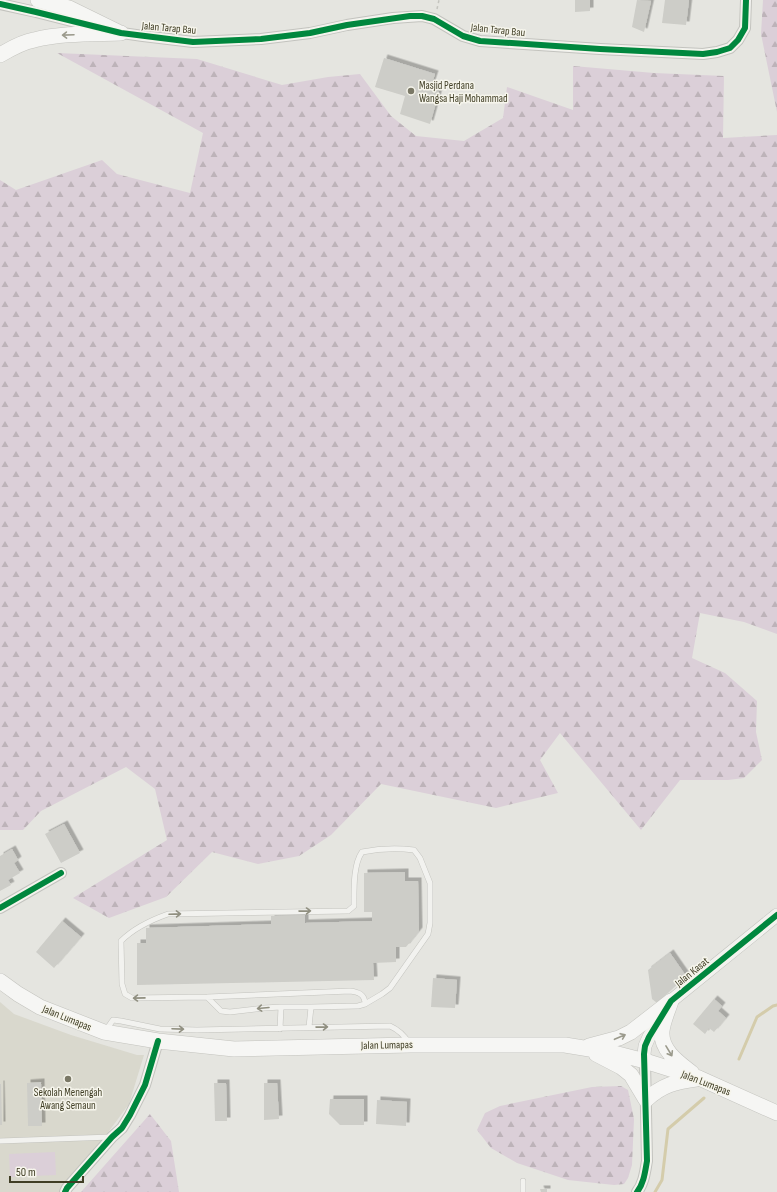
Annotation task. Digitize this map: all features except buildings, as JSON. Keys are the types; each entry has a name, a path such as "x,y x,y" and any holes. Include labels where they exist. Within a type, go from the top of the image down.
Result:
{"main road":[{"path":"38,0 69,8 121,33"},
{"path":"0,55 32,40 53,36 121,33"},
{"name":"Jalan Lumapas","path":"0,981 40,1007 104,1032 158,1041 234,1049 410,1044 521,1044 583,1047 614,1052 699,1078 777,1112"},
{"path":"583,1047 619,1038 631,1032 671,1001"},
{"path":"671,1001 662,1032 663,1040 672,1057 699,1078"},
{"path":"583,1047 621,1067 631,1075 646,1100 663,1087 674,1083 699,1078"}],"street":[{"name":"Jalan Tarap Bau","path":"0,4 121,33 193,42 261,40 393,18 422,16 434,19 463,36 480,41 703,54 730,48 738,40 745,28 746,0"},
{"path":"0,908 61,873"},
{"name":"Jalan Kasat","path":"645,1061 645,1046 671,1001 777,915"},
{"path":"65,1192 112,1137 122,1128 138,1102 145,1085 158,1041"},
{"path":"637,1192 641,1187 645,1176 647,1161 645,1061"}],"lane":[{"path":"207,997 221,1011 230,1012 264,1008 358,1006 365,1004 390,988 428,934 430,923 430,883 420,858 414,850 370,850 362,852 358,858 354,890 354,906 348,910 168,914 154,919 129,933 121,941 122,984 125,994 132,998 207,997 350,991 358,992 362,995 365,1000 365,1004"},
{"path":"309,1027 310,1007"},
{"path":"280,1029 281,1008"},
{"path":"104,1032 113,1020 160,1029 197,1030 390,1026 397,1029 410,1044"},
{"path":"0,1141 112,1137"},
{"path":"523,1181 523,1192"}],"shaded area":[{"name":"Sekolah Menengah Awang Semaun","path":"0,1002 14,1014 71,1035 137,1055 144,1055 129,1104 64,1192 0,1192"}],"green space":[{"path":"763,0 777,0 777,112 761,34"},
{"path":"57,53 197,59 282,85 328,77 360,74 391,116 416,136 464,141 503,118 507,87 573,110 573,66 654,73 724,76 723,138 777,135 777,634 744,622 700,613 692,658 725,673 757,701 756,732 762,760 744,778 728,780 680,780 641,830 560,733 540,760 558,793 496,808 381,784 331,835 299,856 258,864 212,852 166,897 109,918 73,898 167,840 155,789 126,767 41,811 23,830 0,830 0,180 16,190 102,160 117,174 190,193 203,133"},
{"path":"621,1086 628,1090 634,1119 632,1165 628,1178 624,1184 614,1185 568,1180 517,1163 491,1148 477,1130 485,1113 500,1106 592,1087"},
{"path":"150,1114 171,1141 179,1192 81,1192"},
{"path":"55,1152 56,1175 10,1177 9,1154"}],"waterway":[{"path":"739,1059 757,1017 773,1006 777,1005"},
{"path":"655,1192 662,1180 668,1129 704,1098"}],"cycle path":[{"path":"0,4 121,33 193,42 261,39 310,33 347,25 410,16 422,16 434,19 463,36 480,41 703,54 730,48 738,40 745,28 746,0"},
{"path":"0,908 61,873"},
{"path":"637,1192 643,1181 647,1161 644,1054 645,1046 649,1037 671,1001 777,915"},
{"path":"65,1192 112,1137 122,1128 145,1085 158,1041"}],"place":[{"name":"Masjid Perdana Wangsa Haji Mohammad","path":"411,91"},
{"name":"Sekolah Menengah Awang Semaun","path":"68,1079"}]}
